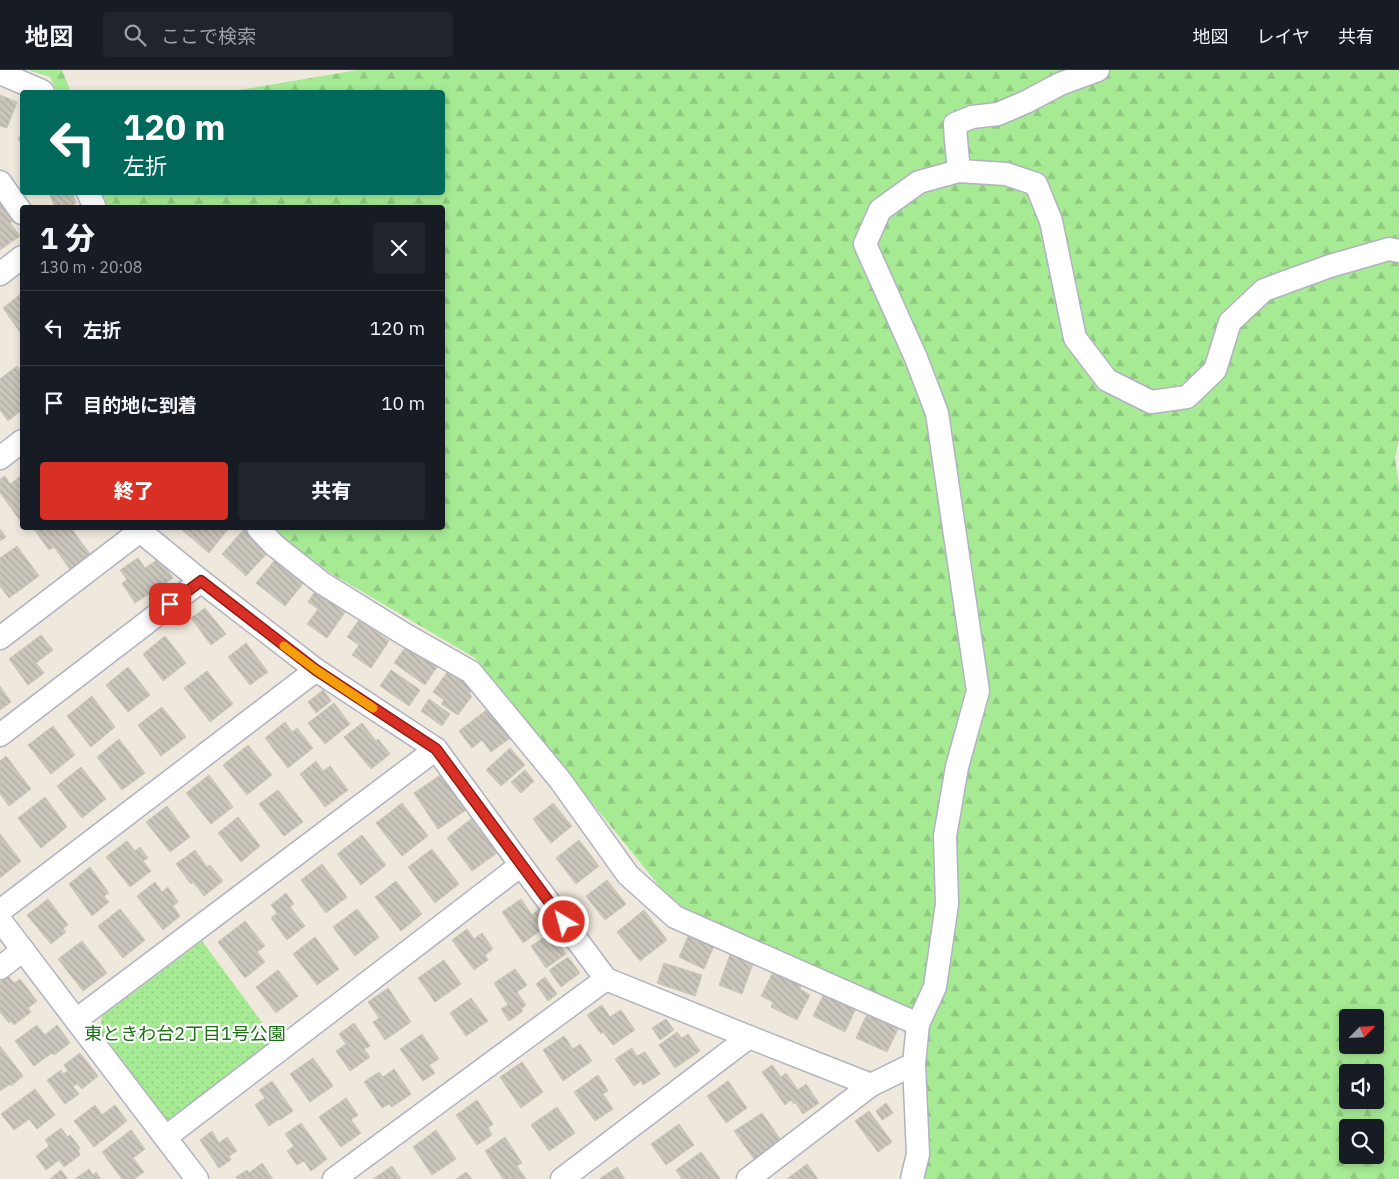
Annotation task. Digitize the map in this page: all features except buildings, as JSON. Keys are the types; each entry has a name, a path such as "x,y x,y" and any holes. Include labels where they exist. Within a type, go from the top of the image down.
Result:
{"street":[{"path":"959,171 955,124 972,117 998,114 1060,84 1098,70"},
{"path":"0,73 40,90"},
{"path":"912,1179 918,1154 914,1064 918,1024 935,987 947,904 945,836 956,767 978,691 937,413 916,358 865,244 880,210 919,182 959,171 1006,174 1036,184 1051,221 1076,338 1107,380 1151,402 1187,397 1215,370 1230,322 1264,290 1330,266 1389,249 1399,251"},
{"path":"0,182 20,210"},
{"path":"0,274 20,259"},
{"path":"0,458 20,443"},
{"path":"0,638 139,530"},
{"path":"141,530 201,581 316,670 436,749 606,978 871,1085"},
{"path":"260,530 274,545 322,583 404,634 471,672 560,780 628,875 675,917 918,1024"},
{"path":"0,735 201,581"},
{"path":"0,911 316,670"},
{"path":"76,1020 436,749"},
{"path":"166,1137 521,865"},
{"path":"0,920 197,1179"},
{"path":"0,968 23,950"},
{"path":"334,1179 606,978"},
{"path":"562,1179 749,1037"},
{"path":"748,1179 871,1085 914,1064"}],"green space":[{"path":"28,70 62,70 70,90 56,90 50,77"},
{"path":"358,70 1399,70 1399,440 1395,458 1399,485 1399,1179 922,1179 925,1019 681,913 475,658 332,574 273,530 445,530 445,205 108,205 103,195 445,195 445,90 240,90"},
{"name":"東ときわ台2丁目1号公園","path":"202,941 278,1044 176,1122 159,1119 99,1036 102,1016"}],"slow traffic":[{"path":"284,646 373,708"}],"route":[{"path":"170,604 201,581 316,670 436,749 564,922"}]}
